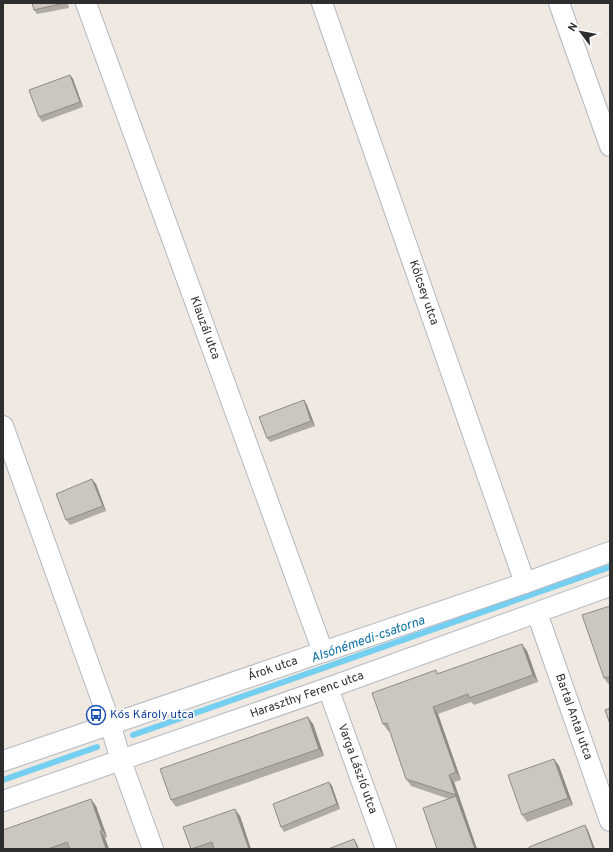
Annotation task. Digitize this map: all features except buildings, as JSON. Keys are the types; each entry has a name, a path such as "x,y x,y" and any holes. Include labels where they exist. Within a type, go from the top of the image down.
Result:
{"street":[{"name":"Klauzál utca","path":"86,3 324,652"},
{"name":"Kölcsey utca","path":"322,3 525,583"},
{"path":"559,3 610,146"},
{"path":"3,426 110,723 121,761 153,849"},
{"name":"Árok utca","path":"3,761 110,723 525,583 610,552"},
{"name":"Haraszthy Ferenc utca","path":"3,801 328,688 610,586"},
{"name":"Bartal Antal utca","path":"537,613 610,821"},
{"name":"Varga László utca","path":"328,688 386,849"}],"waterway":[{"name":"Alsónémedi-csatorna","path":"133,735 610,567"},
{"path":"3,780 97,747"}],"place":[{"name":"Kós Károly utca","path":"96,715"}]}
